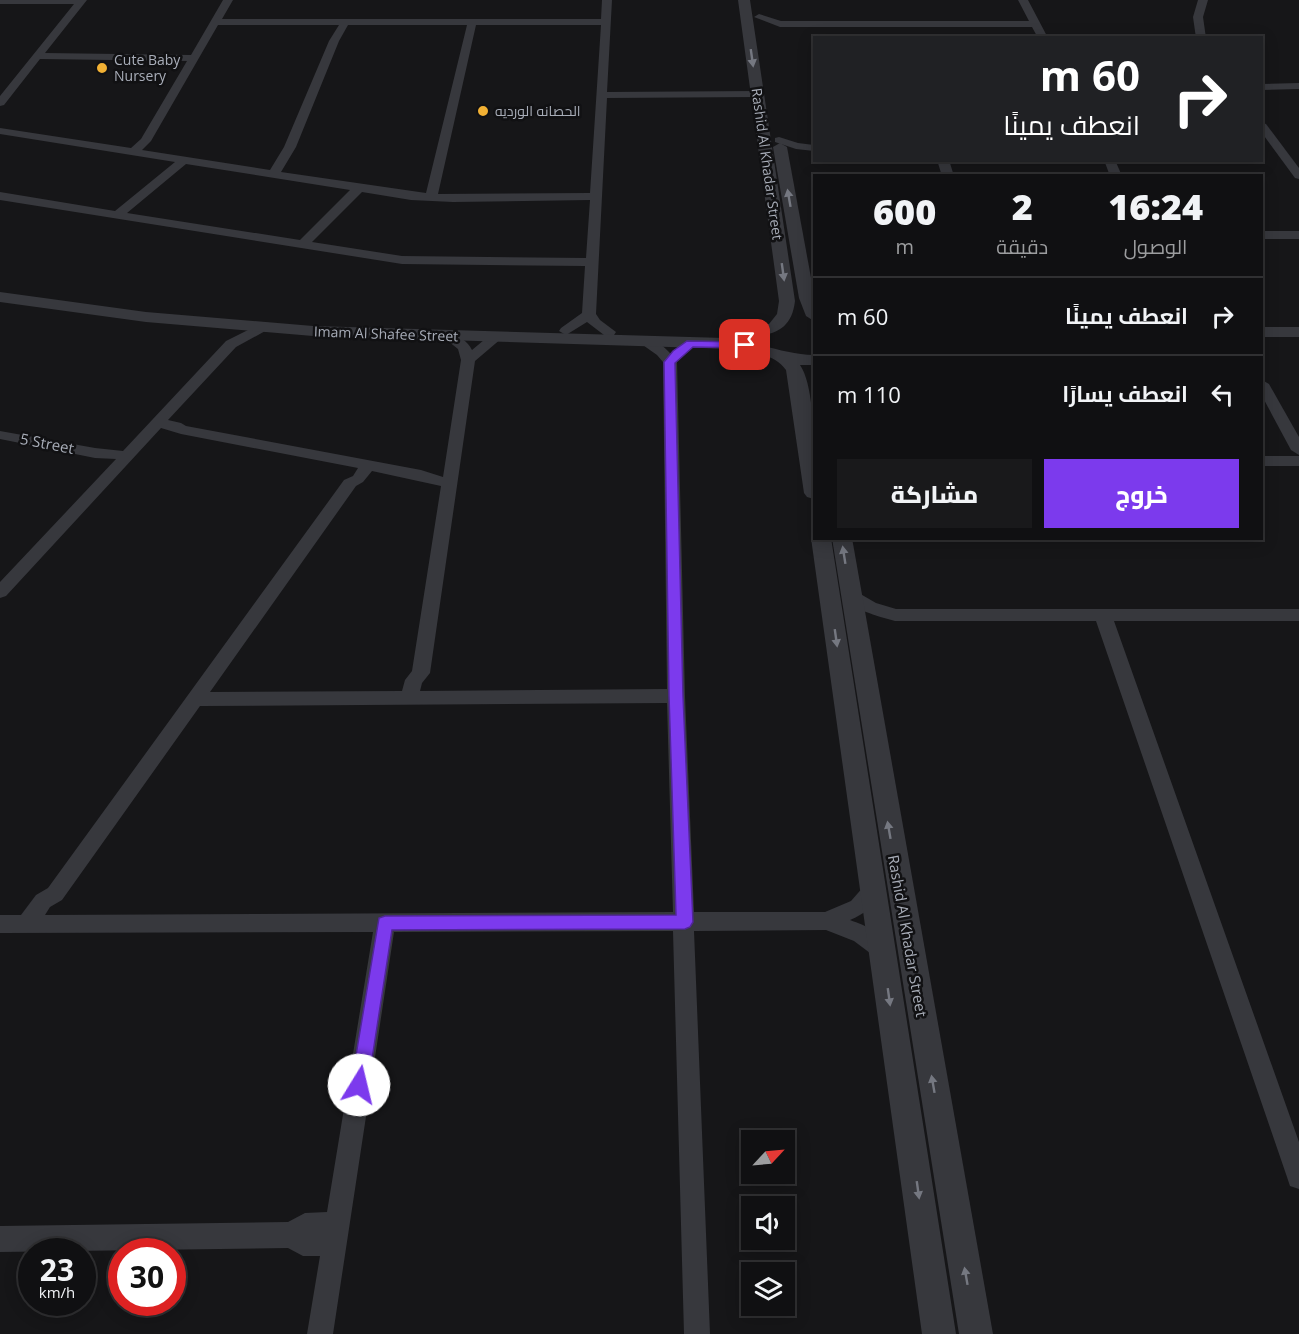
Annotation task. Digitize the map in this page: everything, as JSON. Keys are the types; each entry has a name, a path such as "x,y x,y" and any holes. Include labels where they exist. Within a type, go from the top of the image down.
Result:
{"street":[{"path":"0,1 82,0"},
{"path":"0,103 82,0"},
{"path":"134,152 145,141 228,0"},
{"path":"607,0 589,314 595,323 609,332"},
{"name":"Rashid Al Khadar Street","path":"744,0 787,301 784,315 774,327"},
{"name":"Rashid Al Khadar Street","path":"756,0 807,298 813,313"},
{"path":"1023,0 1042,36"},
{"path":"1201,36 1198,17 1203,0"},
{"path":"215,22 606,22"},
{"path":"278,175 341,22"},
{"path":"431,197 472,22"},
{"path":"761,23 1036,24"},
{"path":"896,24 899,36"},
{"path":"37,57 194,57"},
{"path":"1263,86 1299,86"},
{"path":"602,95 758,94"},
{"path":"1263,127 1299,176"},
{"path":"0,131 359,188 431,197 596,196"},
{"path":"779,140 812,148"},
{"path":"782,156 812,148"},
{"path":"117,215 184,160"},
{"path":"303,244 359,188"},
{"path":"0,196 419,262 592,262"},
{"path":"1263,235 1299,235"},
{"name":"Imam Al Shafee Street","path":"0,288 101,303 260,319 382,326 737,334 774,327 794,320 813,322"},
{"name":"Imam Al Shafee Street","path":"0,297 94,311 223,324 450,337 745,345 780,355 813,360"},
{"path":"566,331 589,314"},
{"path":"223,324 230,335 231,344"},
{"path":"3,585 231,344 262,327"},
{"path":"774,327 765,340 795,370 813,486"},
{"path":"1263,332 1299,332"},
{"path":"416,697 425,679 421,673 468,360 464,347 450,337"},
{"path":"468,360 495,338"},
{"path":"647,343 662,352 670,362 676,696 697,1334"},
{"path":"670,362 677,353 690,344"},
{"path":"1263,386 1299,450"},
{"path":"155,426 172,432 181,430 421,475 427,479 450,479"},
{"name":"5 Street","path":"0,435 94,453 99,458 123,459"},
{"path":"1263,461 1299,461"},
{"path":"35,924 56,903 55,894 350,483 358,478 363,464"},
{"name":"Rashid Al Khadar Street","path":"821,540 939,1334"},
{"name":"Rashid Al Khadar Street","path":"842,540 976,1334"},
{"path":"850,594 870,607 895,615 1299,615"},
{"path":"857,636 873,623 895,615"},
{"path":"1103,615 1299,1177"},
{"path":"196,699 676,696"},
{"path":"826,921 858,907 872,891"},
{"path":"0,924 826,921 862,934 882,949"},
{"path":"320,1334 385,923"},
{"path":"0,1239 291,1235 303,1243 336,1233"}],"place":[{"name":"Cute Baby Nursery","path":"102,68"},
{"name":"الحصانه الورديه","path":"483,111"}],"route":[{"path":"359,1085 385,923 685,922 676,696 670,362 677,353 690,344 745,345"}]}
